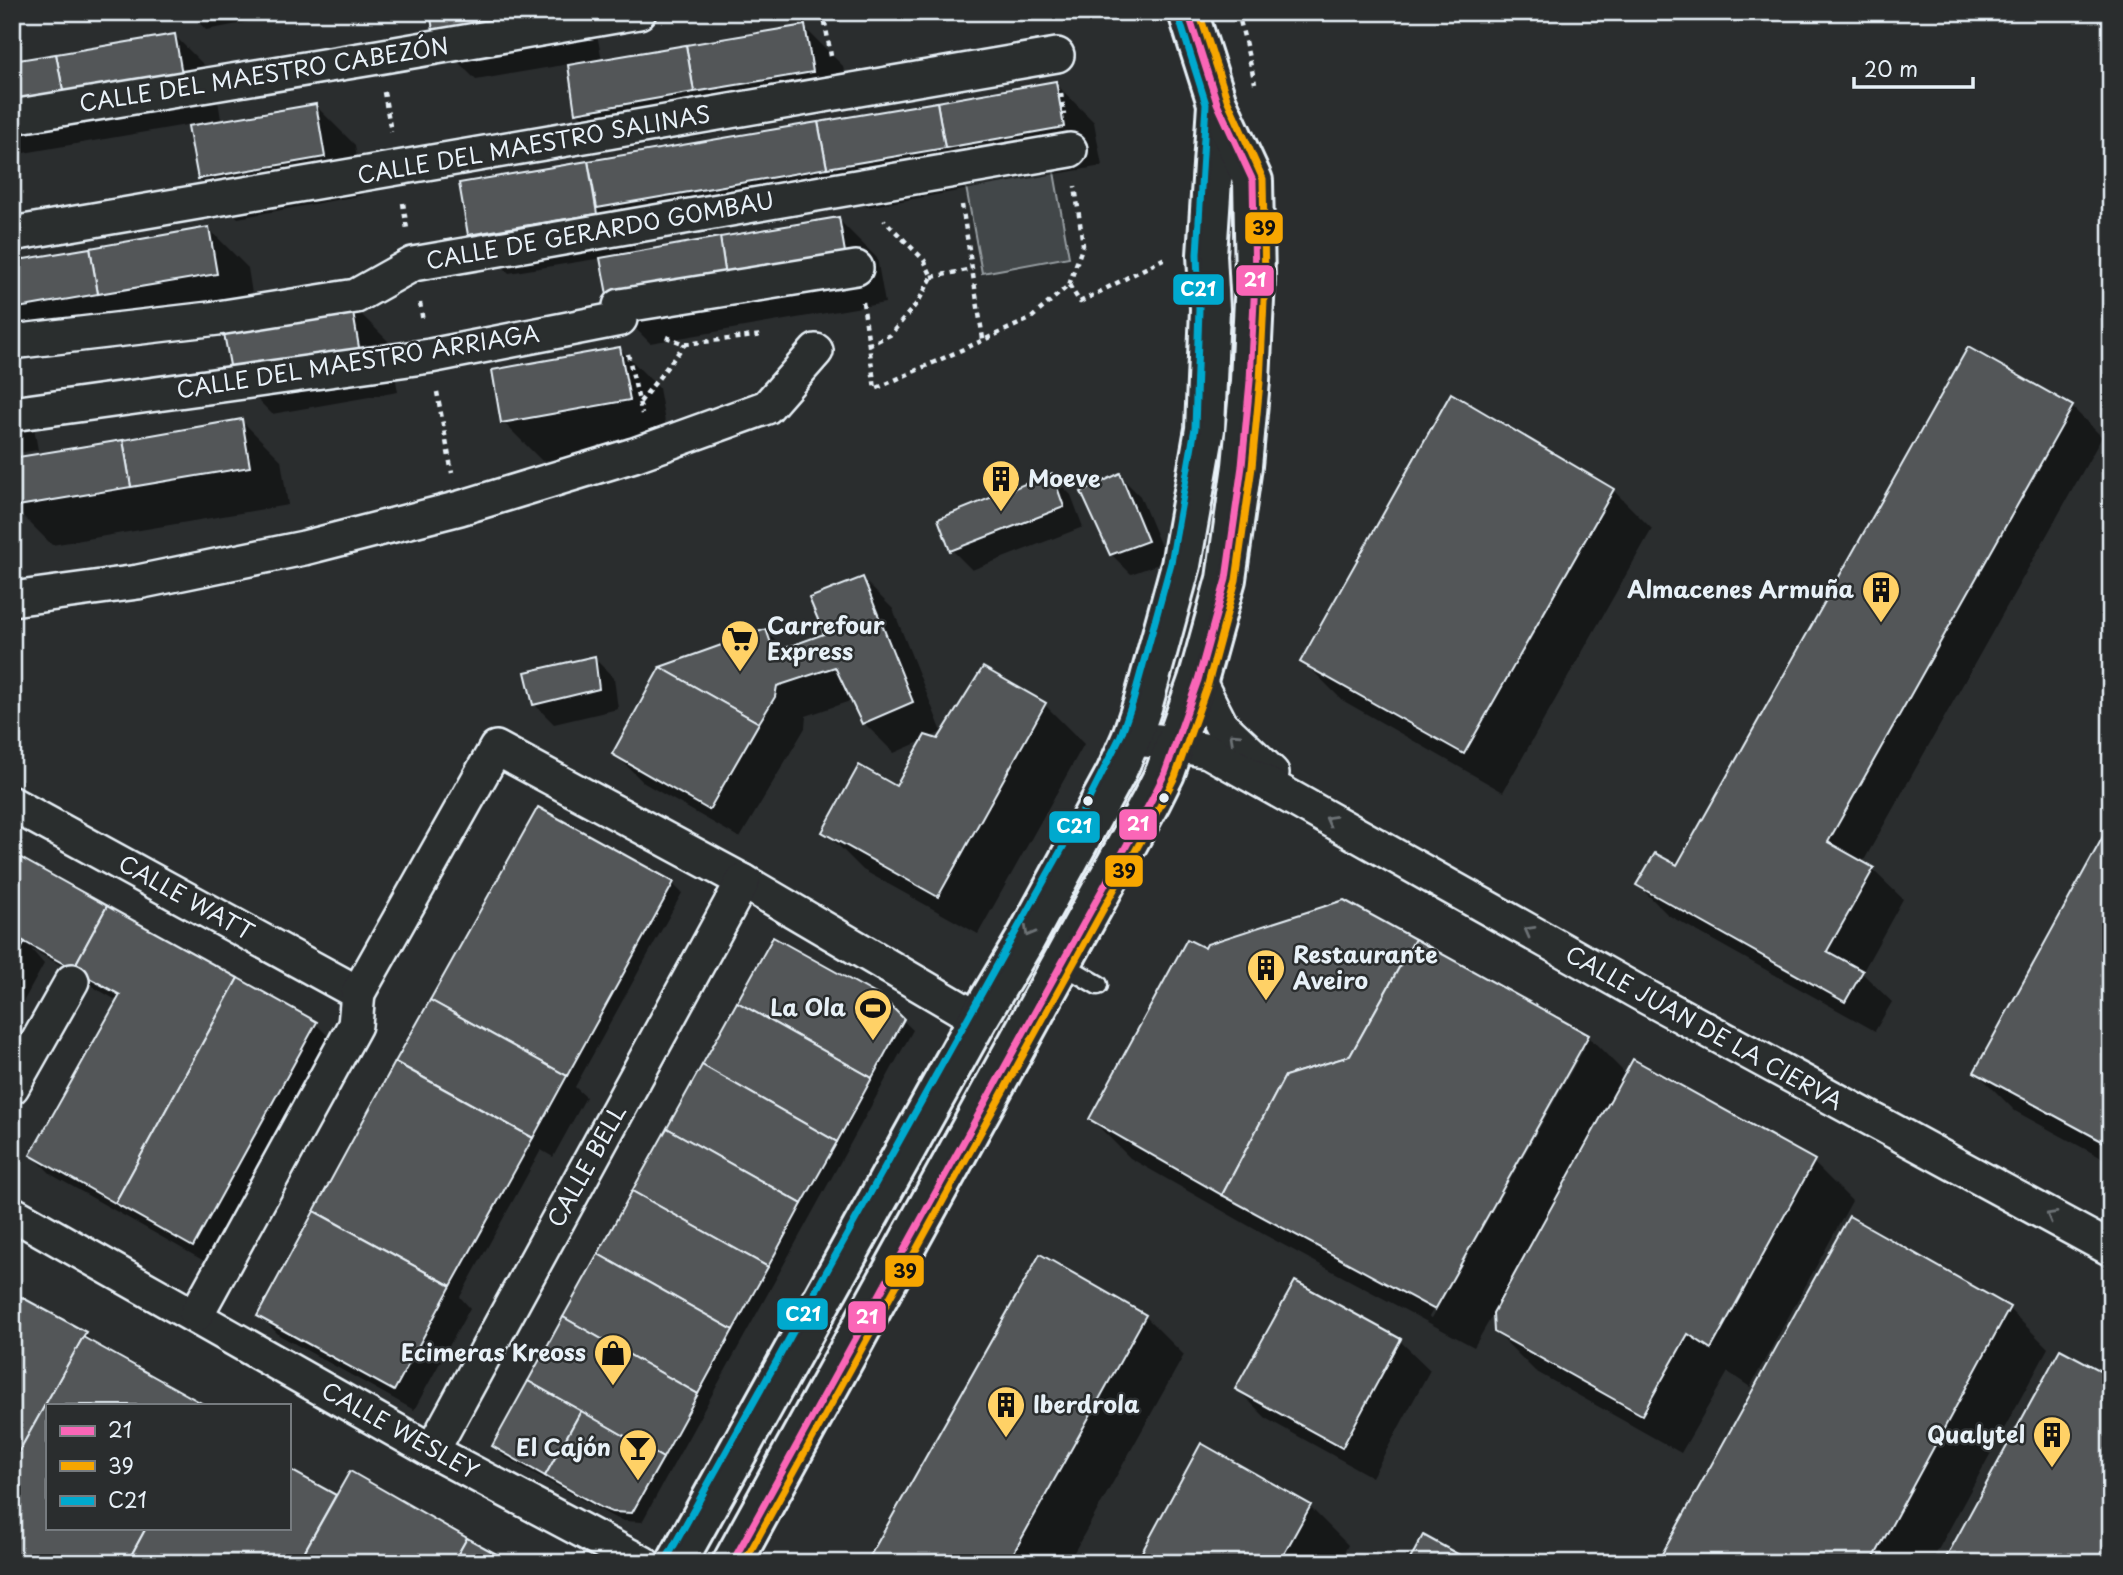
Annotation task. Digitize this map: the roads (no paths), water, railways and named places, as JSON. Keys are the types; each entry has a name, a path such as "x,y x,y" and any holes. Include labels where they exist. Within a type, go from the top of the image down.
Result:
{"main road":[{"path":"732,1563 1165,773 1198,680 1226,579 1242,466 1250,382 1255,280 1254,181 1217,103 1188,12"},
{"path":"676,1563 978,1018 1025,940 1116,773 1131,739 1181,565 1205,429 1210,309 1192,253 1217,103"}],"street":[{"name":"CALLE DEL MAESTRO CABEZÓN","path":"12,117 639,12"},
{"name":"CALLE DEL MAESTRO SALINAS","path":"12,234 1057,55"},
{"name":"CALLE DE GERARDO GOMBAU","path":"12,342 218,318 356,296 413,264 1070,150"},
{"name":"CALLE DEL MAESTRO ARRIAGA","path":"12,414 430,356 620,318 620,306 856,268"},
{"path":"12,599 138,582 304,548 460,508 634,455 767,407 816,351"},
{"name":"CALLE JUAN DE LA CIERVA","path":"1198,680 1221,725 1287,788 1299,803"},
{"name":"CALLE JUAN DE LA CIERVA","path":"1131,739 1208,751 1643,995 2111,1249"},
{"path":"196,1315 355,1025 358,993 496,748 743,881 978,1018"},
{"name":"CALLE WATT","path":"12,804 358,993"},
{"name":"CALLE BELL","path":"432,1451 743,881"},
{"path":"12,1087 72,981"},
{"name":"CALLE WESLEY","path":"12,1213 432,1451 643,1563"}],"lane":[{"path":"1062,964 1098,985"}],"place":[{"name":"Moeve","path":"1001,513"},
{"name":"Almacenes Armuña","path":"1881,624"},
{"name":"Carrefour Express","path":"740,673"},
{"name":"Restaurante Aveiro","path":"1266,1002"},
{"name":"La Ola","path":"873,1042"},
{"name":"Ecimeras Kreoss","path":"613,1387"},
{"name":"Iberdrola","path":"1006,1439"},
{"name":"Qualytel","path":"2052,1469"},
{"name":"El Cajón","path":"638,1482"}]}
